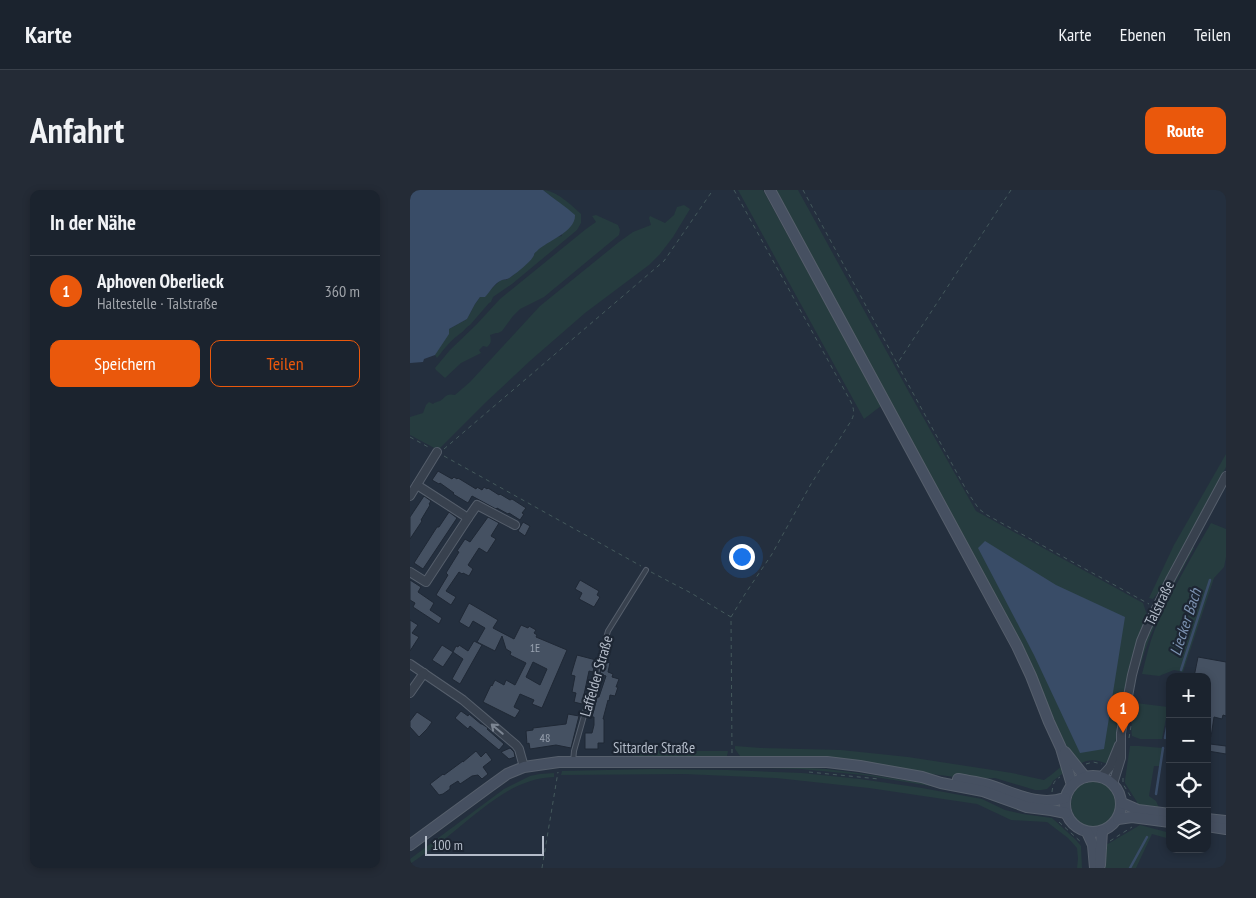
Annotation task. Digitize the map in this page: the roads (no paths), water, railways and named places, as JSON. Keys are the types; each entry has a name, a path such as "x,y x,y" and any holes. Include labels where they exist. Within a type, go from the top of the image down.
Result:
{"main road":[{"path":"770,190 1018,646 1061,748 1072,785"},
{"path":"1061,748 1085,777"},
{"name":"Sittarder Straße","path":"410,845 507,774 524,767 559,762 827,762 922,777 941,783 983,791 1027,807 1066,813"},
{"name":"Sittarder Straße","path":"922,777 942,777 975,782 1034,800 1051,802 1065,798"},
{"path":"1085,777 1101,777 1113,784 1120,794 1122,803 1120,814 1112,826 1102,831 1087,832 1072,823 1066,813 1065,798 1072,785 1085,777"},
{"path":"1122,803 1138,810 1166,814"},
{"path":"1118,819 1132,817 1166,821"},
{"path":"1211,819 1226,821"},
{"path":"1211,827 1226,829"},
{"path":"1100,868 1102,831"},
{"path":"1087,832 1092,845 1095,868"}],"street":[{"path":"410,496 438,452"},
{"name":"Talstraße","path":"1101,777 1110,767 1120,741 1134,666 1141,641 1156,608 1226,476"},
{"path":"417,485 468,518"},
{"path":"410,572 426,582 477,505 515,525"},
{"path":"410,664 463,700 516,745 524,767"},
{"path":"410,693 424,673"},
{"name":"Talstraße","path":"1113,784 1121,758 1120,741"}],"lane":[{"name":"Laffelder Straße","path":"573,762 574,751 608,631 646,570"}],"water":[{"path":"410,190 543,190 575,215 574,221 566,231 542,247 529,262 509,278 497,283 485,297 480,297 467,319 449,329 449,334 435,355 424,359 423,362 410,363"},
{"path":"985,541 1056,585 1125,617 1104,749 1080,753 1034,655 978,548"}],"waterway":[{"name":"Liecker Bach","path":"1181,670 1210,580"},
{"name":"Liecker Bach","path":"1165,738 1169,718"},
{"name":"Liecker Bach","path":"1156,794 1163,748"},
{"name":"Liecker Bach","path":"1130,868 1147,837"}],"place":[{"name":"Aphoven Oberlieck","path":"1123,733"}]}
